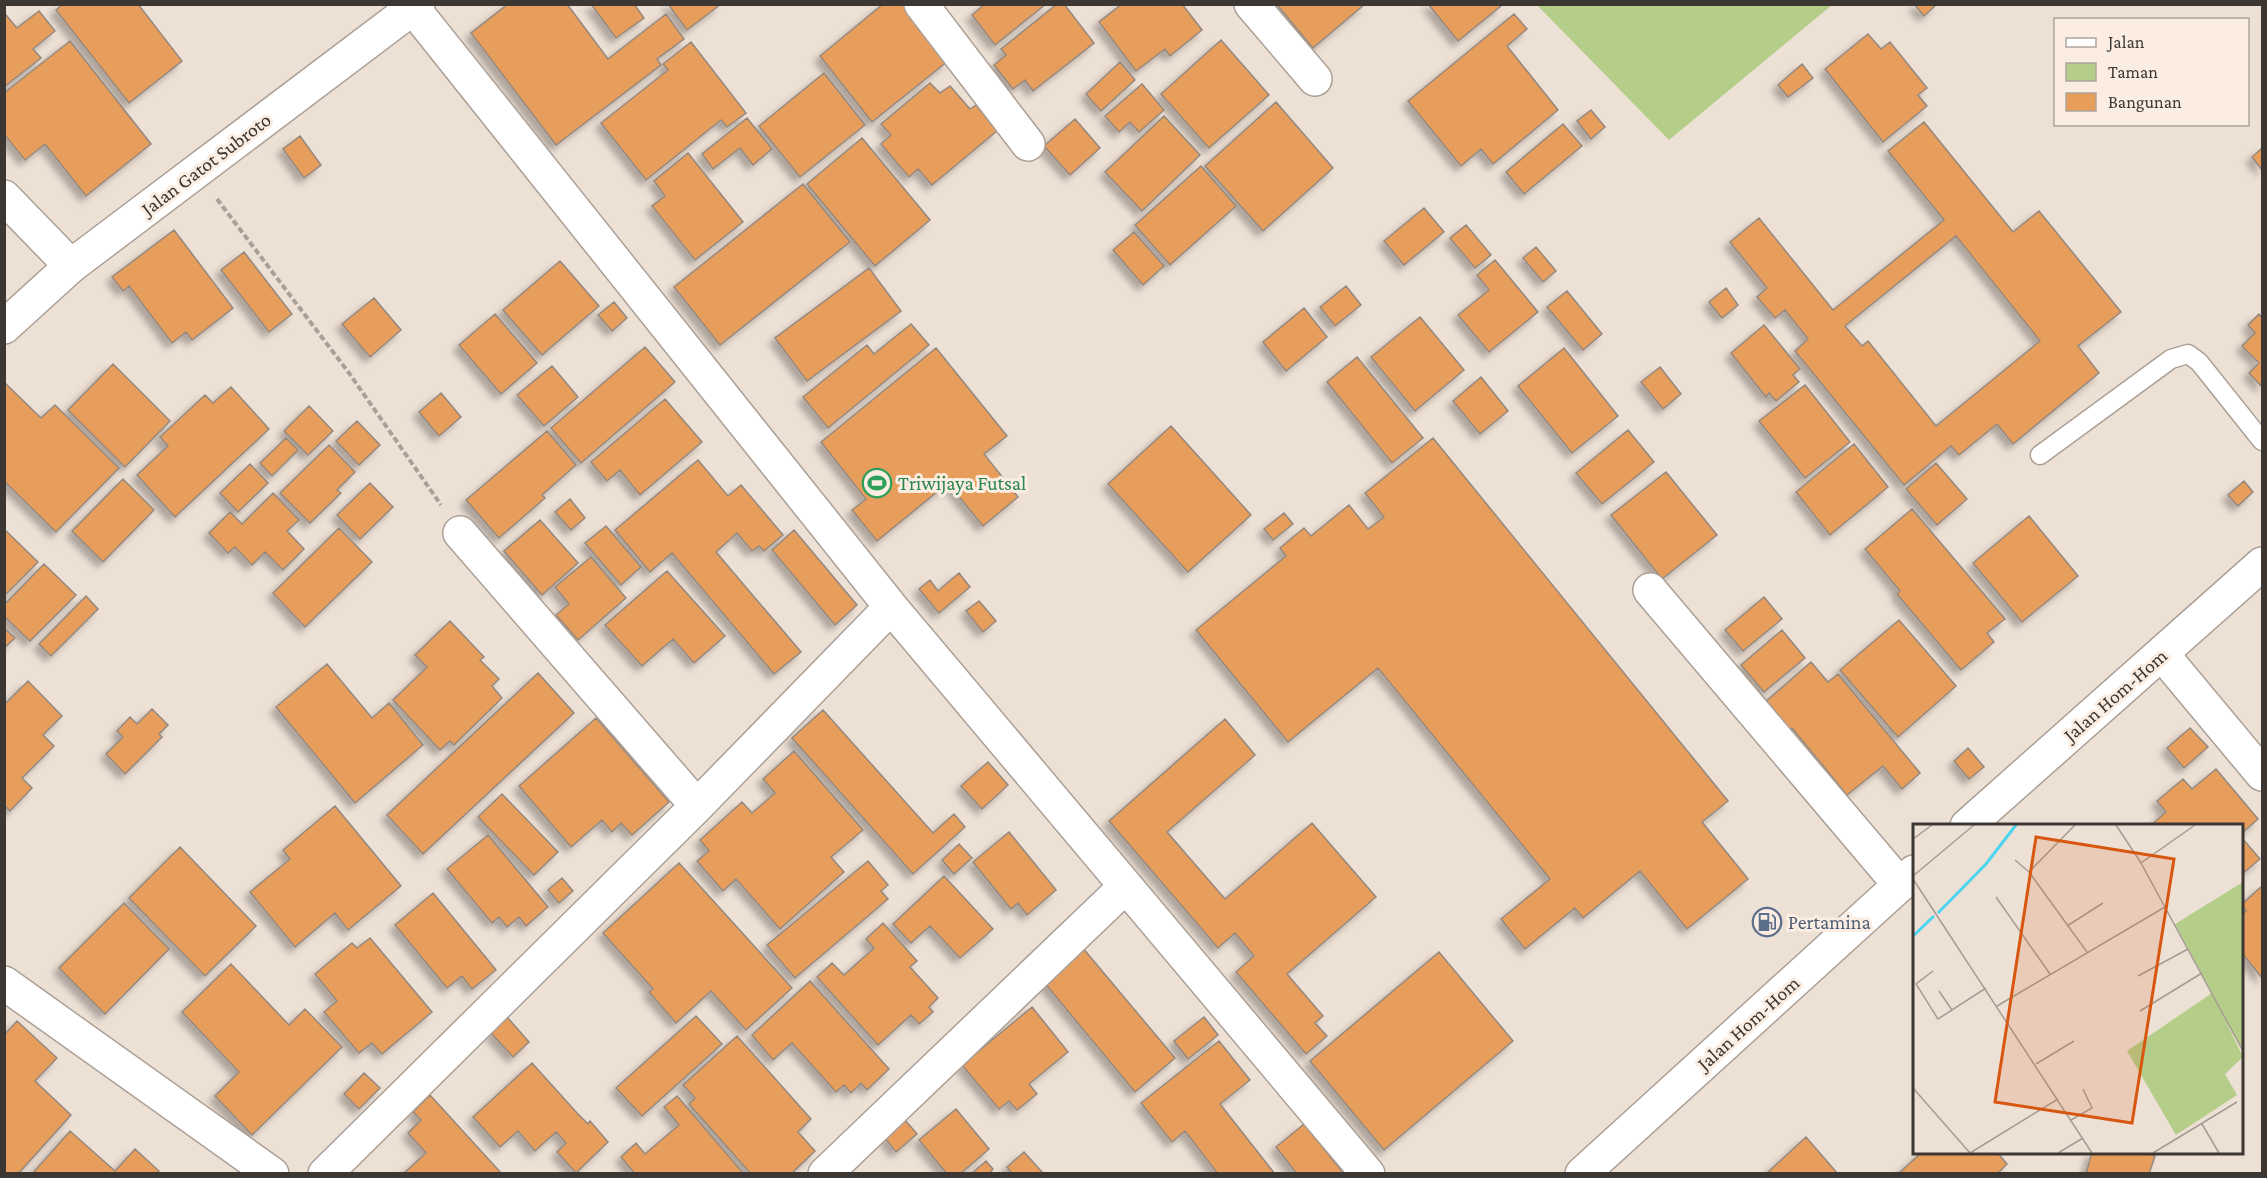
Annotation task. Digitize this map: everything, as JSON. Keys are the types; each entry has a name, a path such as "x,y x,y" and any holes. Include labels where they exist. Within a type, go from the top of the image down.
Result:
{"main road":[{"path":"921,4 1028,144"},
{"path":"1251,4 1315,79"},
{"path":"415,6 891,607 1368,1173"},
{"name":"Jalan Gatot Subroto","path":"4,327 71,266 415,6"},
{"path":"4,197 71,266"},
{"path":"460,533 697,806"},
{"name":"Jalan Hom-Hom","path":"1968,824 2262,564"},
{"path":"1650,590 1907,878"},
{"path":"325,1173 697,806 891,607"},
{"path":"2162,654 2262,774"},
{"name":"Jalan Hom-Hom","path":"1582,1173 1907,878"},
{"path":"825,1173 1125,887"},
{"path":"4,983 272,1173"}],"lane":[{"path":"2040,455 2170,359 2188,354 2199,362 2262,441"}],"path":[{"path":"196,172 348,373 460,533"}],"green space":[{"path":"1537,5 1832,5 1669,140"}],"building":[{"path":"63,4 138,4 182,61 129,103 56,10"},
{"path":"508,4 567,4 608,59 666,14 684,39 657,59 661,65 556,145 471,33"},
{"path":"591,4 634,4 644,18 616,38"},
{"path":"668,4 721,4 687,30"},
{"path":"883,4 903,4 948,61 872,122 820,56"},
{"path":"985,4 1046,4 995,45 972,15"},
{"path":"1057,4 1064,4 1094,43 1033,91 1025,80 1013,89 994,65 1006,55 1001,49"},
{"path":"1122,4 1182,4 1202,30 1170,56 1165,49 1136,71 1099,22"},
{"path":"1280,4 1365,4 1313,48 1278,6"},
{"path":"1428,4 1500,4 1501,6 1458,41"},
{"path":"1914,4 1937,4 1924,16"},
{"path":"39,11 55,31 33,49 41,58 4,87 4,16 6,15 17,28"},
{"path":"1514,14 1527,29 1507,46 1558,110 1493,164 1481,149 1461,166 1408,101"},
{"path":"1868,34 1881,49 1890,42 1927,88 1918,95 1927,106 1883,142 1825,69"},
{"path":"1221,40 1269,95 1209,148 1161,94"},
{"path":"70,41 151,144 86,196 45,144 25,160 4,134 4,93"},
{"path":"691,42 746,113 727,127 721,120 646,180 601,123 668,70 663,64"},
{"path":"1120,62 1135,80 1101,111 1086,94"},
{"path":"1802,64 1813,78 1788,97 1778,85"},
{"path":"824,73 865,125 800,177 759,126"},
{"path":"930,83 940,93 950,86 970,109 976,105 997,131 932,185 918,169 909,177 881,144 891,135 881,124"},
{"path":"1142,84 1164,110 1139,132 1130,122 1119,132 1105,116"},
{"path":"1276,102 1333,168 1263,231 1205,166"},
{"path":"1591,110 1605,127 1591,139 1577,121"},
{"path":"1164,116 1200,155 1142,211 1105,172"},
{"path":"747,118 772,149 753,165 740,148 713,169 702,154"},
{"path":"1075,119 1100,148 1070,175 1044,146"},
{"path":"1924,122 2013,232 2039,211 2121,312 2078,346 2099,373 2013,444 1997,424 1959,455 1951,446 1904,485 1795,351 1808,339 1785,310 1775,318 1757,297 1767,288 1730,242 1759,218 1833,310 1944,220 1888,151","holes":["1956,236 2040,341 1936,426 1868,341 1862,346 1845,326"]},
{"path":"1563,124 1582,146 1524,194 1506,172"},
{"path":"300,136 321,165 304,178 283,149"},
{"path":"862,138 930,220 875,266 807,184"},
{"path":"2262,148 2262,170 2252,157"},
{"path":"688,153 743,222 695,260 652,206 665,196 654,181"},
{"path":"1201,166 1236,206 1170,265 1135,225"},
{"path":"803,184 850,242 720,345 674,287"},
{"path":"1424,208 1444,232 1404,265 1384,241"},
{"path":"1466,225 1491,255 1475,268 1450,238"},
{"path":"174,230 233,308 192,340 186,332 172,343 129,286 123,291 112,277"},
{"path":"1134,232 1164,266 1143,285 1113,250"},
{"path":"1536,247 1556,271 1543,282 1523,258"},
{"path":"244,252 292,314 269,332 221,270"},
{"path":"1495,260 1538,312 1489,352 1458,315 1489,290 1477,275"},
{"path":"560,261 599,306 542,355 503,310"},
{"path":"869,268 901,311 807,381 775,338"},
{"path":"1346,286 1361,305 1335,326 1320,307"},
{"path":"1726,288 1738,305 1722,318 1709,302"},
{"path":"1567,291 1602,334 1583,350 1547,307"},
{"path":"374,298 401,330 370,357 342,324"},
{"path":"614,302 627,318 612,331 598,315"},
{"path":"1304,308 1327,337 1286,371 1263,342"},
{"path":"495,314 537,363 501,394 459,345"},
{"path":"2259,314 2262,318 2262,387 2249,373 2259,363 2242,346 2255,333 2248,325"},
{"path":"1420,317 1464,370 1415,411 1371,357"},
{"path":"911,324 929,345 828,428 803,397 867,345 874,354"},
{"path":"1764,325 1800,369 1793,375 1799,382 1776,401 1769,393 1766,397 1731,353"},
{"path":"645,347 675,382 581,463 551,428"},
{"path":"936,348 1007,436 984,454 1018,497 983,526 948,483 877,541 852,510 866,499 821,442"},
{"path":"1564,348 1618,416 1572,453 1518,386"},
{"path":"1357,357 1423,438 1392,463 1327,382"},
{"path":"113,364 170,421 125,467 68,410"},
{"path":"552,366 578,397 544,426 517,395"},
{"path":"1660,367 1681,394 1663,409 1641,382"},
{"path":"1481,377 1508,411 1480,434 1453,401"},
{"path":"4,382 41,418 55,405 119,468 56,532 4,481"},
{"path":"1805,385 1850,442 1805,478 1759,421"},
{"path":"231,387 269,429 175,517 137,475 168,446 160,437 205,395 213,403"},
{"path":"441,393 461,417 439,436 419,412"},
{"path":"665,399 702,442 640,495 620,470 607,481 591,462"},
{"path":"309,406 333,431 308,455 284,431"},
{"path":"357,421 380,445 359,465 336,441"},
{"path":"1171,426 1251,515 1188,572 1108,484"},
{"path":"1628,430 1654,462 1602,504 1576,473"},
{"path":"547,431 576,465 542,495 545,498 499,538 466,500"},
{"path":"286,438 298,450 272,476 260,463"},
{"path":"1433,438 1728,801 1702,822 1748,879 1687,929 1640,871 1583,918 1575,908 1525,949 1501,919 1550,879 1378,668 1288,742 1196,630 1286,556 1280,548 1304,528 1311,536 1349,505 1368,529 1384,517 1365,493"},
{"path":"1854,444 1888,487 1830,535 1796,492"},
{"path":"329,445 355,472 337,490 341,493 310,523 280,493"},
{"path":"698,460 728,496 741,485 783,535 764,551 759,546 752,551 737,533 716,552 801,652 774,674 672,553 650,572 615,530"},
{"path":"1936,463 1967,499 1937,525 1906,489"},
{"path":"250,464 268,483 238,512 220,493"},
{"path":"1666,472 1717,535 1662,579 1611,515"},
{"path":"123,479 154,510 103,562 72,531"},
{"path":"2244,481 2253,492 2238,506 2228,495"},
{"path":"370,483 393,507 360,539 337,515"},
{"path":"273,493 299,520 287,531 304,549 283,570 265,552 252,565 235,547 228,553 209,533 230,512 242,524"},
{"path":"570,499 585,518 571,530 555,512"},
{"path":"1912,509 2005,619 1987,633 1994,642 1961,670 1897,594 1900,591 1865,549"},
{"path":"1284,513 1293,524 1273,540 1264,529"},
{"path":"2029,516 2078,576 2022,622 1973,563"},
{"path":"540,520 578,563 542,595 504,551"},
{"path":"606,526 641,567 621,585 585,543"},
{"path":"339,528 372,562 305,627 273,593"},
{"path":"4,529 38,562 4,596"},
{"path":"794,530 857,605 835,625 772,550"},
{"path":"591,557 626,598 578,640 556,615 569,604 555,587"},
{"path":"44,564 76,595 30,641 4,616 4,605"},
{"path":"667,571 725,636 694,663 673,639 642,666 605,625"},
{"path":"959,573 970,587 939,613 919,589 930,580 938,591"},
{"path":"86,596 98,609 51,656 39,644"},
{"path":"1764,597 1782,619 1743,651 1725,630"},
{"path":"979,601 996,621 983,632 966,611"},
{"path":"1899,620 1956,686 1898,737 1840,670"},
{"path":"450,621 484,657 480,660 499,679 492,686 502,698 454,745 450,741 440,750 393,700 427,667 415,655"},
{"path":"4,628 15,638 4,648"},
{"path":"1782,630 1805,658 1764,692 1741,665"},
{"path":"1811,662 1828,682 1838,674 1920,773 1902,789 1883,766 1847,795 1792,728 1787,732 1764,703"},
{"path":"327,664 372,718 389,703 423,745 355,803 276,707"},
{"path":"538,673 574,713 423,854 387,815"},
{"path":"28,681 62,716 43,735 54,746 22,778 32,788 10,811 4,805 4,705"},
{"path":"152,709 168,725 159,734 162,737 125,774 106,754 123,737 117,731 130,717 137,724"},
{"path":"823,710 933,833 954,814 965,827 913,874 792,738"},
{"path":"596,718 669,802 632,835 621,823 612,832 602,820 571,847 519,786"},
{"path":"1225,719 1255,755 1167,832 1225,899 1312,823 1376,897 1287,974 1323,1016 1315,1023 1327,1036 1306,1054 1236,972 1254,956 1235,933 1218,948 1109,821"},
{"path":"2190,728 2208,747 2184,768 2167,748"},
{"path":"1968,748 1984,767 1969,779 1954,761"},
{"path":"794,751 863,830 831,857 844,872 780,929 736,879 723,891 697,861 709,851 700,840 742,802 752,813 775,793 763,779"},
{"path":"988,762 1008,785 982,809 961,786"},
{"path":"2216,769 2258,819 2243,832 2243,824 2152,824 2166,812 2157,801 2183,779 2192,789"},
{"path":"502,794 558,852 534,875 478,817"},
{"path":"335,806 401,886 348,930 335,913 295,947 250,892 290,859 283,850"},
{"path":"1009,832 1056,890 1027,915 1018,903 1011,909 973,862"},
{"path":"488,835 548,907 526,926 519,917 507,927 499,917 492,923 447,869"},
{"path":"2243,839 2260,859 2243,873"},
{"path":"959,844 972,858 954,874 942,860"},
{"path":"180,847 256,926 205,976 129,898"},
{"path":"868,861 888,885 881,891 888,899 795,978 767,945"},
{"path":"679,863 792,988 746,1030 711,991 676,1023 649,992 653,989 603,933"},
{"path":"944,876 993,929 960,958 930,926 911,943 893,924"},
{"path":"562,878 573,891 559,903 548,890"},
{"path":"2262,886 2262,978 2243,954 2243,914 2246,911 2243,903"},
{"path":"433,893 496,970 472,989 462,976 447,988 395,925"},
{"path":"124,903 169,949 105,1014 59,968"},
{"path":"883,923 917,961 910,967 938,998 929,1007 933,1012 919,1024 911,1015 878,1045 817,977 832,963 844,975 874,948 866,939"},
{"path":"370,938 432,1012 382,1054 372,1043 359,1053 324,1012 337,1001 315,974 352,943 357,948"},
{"path":"1082,947 1175,1058 1135,1092 1043,981"},
{"path":"1439,952 1513,1041 1384,1150 1310,1061"},
{"path":"231,964 289,1025 305,1009 342,1047 252,1135 215,1096 239,1072 182,1012"},
{"path":"810,981 889,1069 867,1090 861,1083 851,1093 844,1085 836,1092 792,1043 773,1060 752,1035"},
{"path":"1032,1007 1068,1052 1029,1084 1037,1094 1017,1110 1009,1101 999,1109 962,1065"},
{"path":"696,1016 722,1044 642,1116 616,1088"},
{"path":"507,1017 529,1042 513,1057 491,1033"},
{"path":"1204,1017 1218,1035 1188,1059 1174,1041"},
{"path":"17,1021 57,1058 35,1081 71,1115 18,1174 4,1174 4,1035"},
{"path":"737,1036 811,1119 798,1132 815,1151 791,1174 751,1174 689,1104 695,1098 683,1085"},
{"path":"1219,1041 1250,1080 1220,1104 1275,1174 1218,1174 1185,1131 1172,1142 1141,1103"},
{"path":"532,1063 577,1113 588,1124 590,1121 608,1142 576,1173 557,1152 566,1143 556,1132 535,1151 518,1131 500,1147 473,1117"},
{"path":"364,1073 380,1088 359,1109 344,1094"},
{"path":"430,1095 502,1174 403,1174 426,1153 408,1133 421,1120 413,1112"},
{"path":"677,1096 744,1174 635,1174 621,1157 636,1143 645,1154 679,1125 664,1107"},
{"path":"956,1109 989,1149 960,1174 947,1174 919,1140"},
{"path":"905,1120 917,1134 896,1152 885,1138"},
{"path":"1304,1124 1344,1174 1297,1174 1276,1147"},
{"path":"70,1131 115,1171 135,1149 159,1171 156,1174 32,1174"},
{"path":"1806,1137 1838,1174 1766,1174"},
{"path":"1024,1152 1042,1172 1040,1174 1012,1174 1007,1167"},
{"path":"1920,1154 1999,1154 2007,1164 1997,1174 1898,1174"},
{"path":"2091,1154 2149,1154 2155,1156 2149,1174 2086,1174"},
{"path":"986,1161 993,1169 989,1174 971,1174"}],"place":[{"name":"Triwijaya Futsal","path":"877,483"},
{"name":"Pertamina","path":"1767,922"}]}
